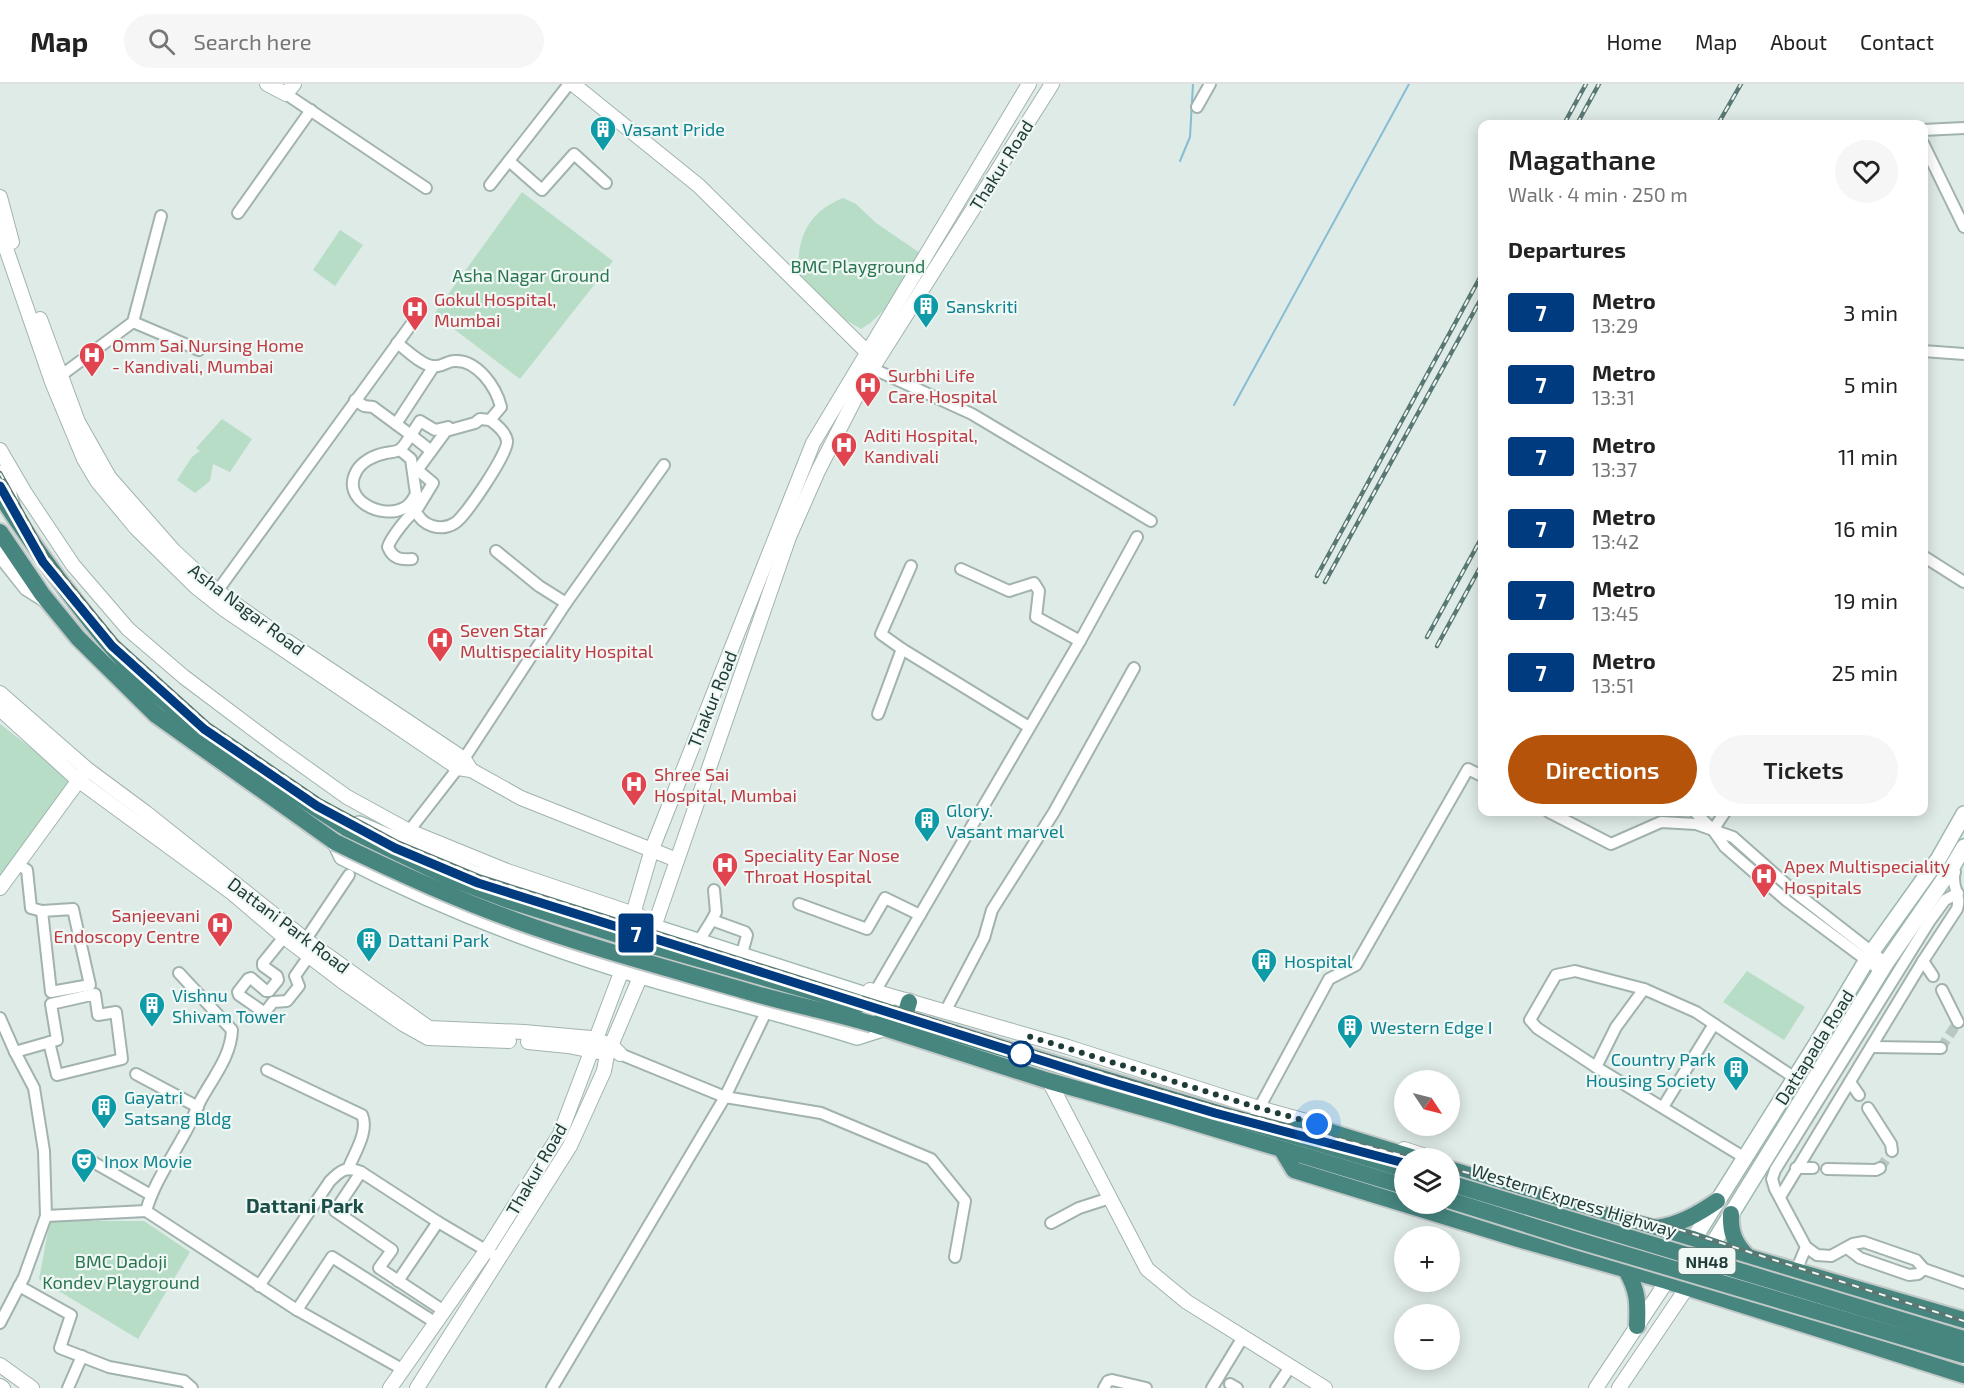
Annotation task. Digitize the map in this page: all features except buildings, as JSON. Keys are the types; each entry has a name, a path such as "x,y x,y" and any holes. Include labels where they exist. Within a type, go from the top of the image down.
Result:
{"highway":[{"path":"0,494 15,519 90,622 166,702 225,748 346,828 450,878 508,900 657,947 869,998 888,1022 1049,1081 1282,1150 1394,1172"},
{"path":"0,532 48,601 78,638 156,715 335,842 404,875 516,921 604,950 730,986 888,1022 1255,1115 1286,1134 1394,1172"},
{"path":"888,1022 909,1002"},
{"path":"1286,1134 1308,1125 1394,1152"},
{"path":"1282,1150 1294,1170 1667,1281 1686,1289 1964,1375"},
{"path":"1460,1172 1964,1320"},
{"name":"Western Express Highway","path":"1460,1186 1964,1339"},
{"path":"1647,1227 1671,1225 1693,1217 1717,1201"},
{"name":"Western Express Highway","path":"1460,1203 1964,1355"},
{"path":"1731,1214 1732,1237 1748,1257"},
{"path":"1626,1270 1635,1285 1638,1300 1637,1326"},
{"path":"1837,1336 1857,1289"}],"main road":[{"path":"0,473 8,491 15,519"},
{"path":"0,554 27,588 48,601"},
{"name":"Dattapada Road","path":"1667,1281 1869,956 1939,858 1964,814"},
{"path":"346,828 359,824 471,872 537,895 655,924 869,998"},
{"path":"335,842 342,857 430,901 551,947 622,970 857,1037 888,1022"},
{"path":"1686,1289 1883,967 1957,872 1964,847"},
{"path":"1817,1043 1831,1052"}],"street":[{"path":"267,84 290,89 311,110 426,188"},
{"path":"490,185 571,84 699,186 869,360 972,414 1151,521"},
{"name":"Thakur Road","path":"869,360 937,237 1029,84"},
{"name":"Thakur Road","path":"417,1388 570,1146 604,1071 641,975 655,924 704,781 770,569 813,443 949,247 1052,84"},
{"path":"1197,107 1210,84"},
{"path":"238,213 311,110"},
{"path":"1928,130 1964,128"},
{"path":"1928,153 1964,226"},
{"path":"509,161 542,190 574,154 606,183"},
{"name":"Asha Nagar Road","path":"0,197 10,236 56,379"},
{"path":"56,379 133,322 161,216"},
{"name":"Asha Nagar Road","path":"0,231 56,379 109,477 214,595 349,684 464,766 521,798 677,860"},
{"path":"937,237 949,247"},
{"path":"214,595 418,315"},
{"path":"133,322 199,350"},
{"path":"397,344 425,363 434,366 452,360 465,361 476,368 499,398 501,407 485,420 446,431 430,450 418,471 433,483 416,511 409,515 388,547 395,557 401,560 411,559"},
{"path":"1928,351 1964,354"},
{"path":"396,424 434,366"},
{"path":"362,390 371,398 373,407"},
{"path":"355,400 364,406 373,407 430,450"},
{"path":"399,450 411,459 416,494 410,504 396,511 388,513 371,508 356,497 353,491 356,472 368,460 399,450 420,421 439,430 475,418 485,420 503,433 507,441 507,448 497,467 456,523 439,528 427,524 419,518 416,511"},
{"path":"0,450 24,493 73,565 128,629 184,677 277,747 347,797 409,831 632,918"},
{"path":"409,831 464,766 566,603 664,465"},
{"path":"869,998 1080,641 1137,537"},
{"path":"496,551 539,586 566,603"},
{"path":"1928,559 1964,582"},
{"path":"911,566 881,634 1029,727"},
{"name":"Thakur Road","path":"390,1388 486,1251 560,1134 622,970 632,918 652,849 681,774 770,569"},
{"path":"961,569 1008,591 1034,583 1039,591 1036,617 1080,641"},
{"path":"878,714 902,649"},
{"path":"945,1012 984,938 992,910 1054,812 1134,668"},
{"name":"Dattani Park Road","path":"0,693 79,772"},
{"name":"Dattani Park Road","path":"0,709 79,772 234,888 305,948 428,1033 524,1036 593,1045 725,1097 821,1113 931,1159 965,1201 955,1257"},
{"path":"1255,1115 1329,979 1356,965 1468,769 1478,774"},
{"path":"0,888 79,772"},
{"path":"0,874 79,772"},
{"path":"681,774 704,781"},
{"path":"1557,816 1611,844 1662,822 1688,823 1733,837 1883,967"},
{"path":"1699,816 1725,847 1787,901 1869,956"},
{"path":"1713,830 1722,816"},
{"path":"1733,854 1741,844"},
{"path":"17,864 27,870 31,908 42,911 73,909 90,985 51,992 42,911"},
{"path":"1780,1197 1957,909 1958,893 1952,879 1957,872"},
{"path":"284,937 262,963 277,976 278,980 269,991 251,978 238,992 262,1011 266,1011 273,1002 287,1001 299,987 295,976 305,948 349,875"},
{"name":"Dattani Park Road","path":"234,888 284,937 305,948"},
{"path":"702,936 716,912 714,890"},
{"path":"1787,901 1795,892"},
{"path":"1958,893 1945,900 1929,922 1775,1170 1772,1179 1774,1188 1806,1247 1817,1255 1831,1256 1852,1244 1870,1243 1916,1260 1924,1269 1964,1283"},
{"path":"799,904 867,929 885,898 920,915"},
{"path":"712,920 745,932 747,935 743,950"},
{"path":"655,924 702,936 743,950 869,998 909,1002 1068,1047 1255,1115 1375,1140 1400,1148"},
{"path":"1923,961 1933,976"},
{"path":"1745,1158 1596,1067 1537,1028 1530,1020 1556,975 1575,971 1644,989 1696,1012 1795,1078"},
{"path":"146,1211 151,1195 228,1054 232,1030 179,973"},
{"path":"1596,1067 1616,1027 1644,989"},
{"path":"1942,990 1958,1022"},
{"path":"15,1052 50,1042 57,1040 51,1004 95,994 98,1015 116,1012 122,1059 57,1075 50,1042"},
{"path":"552,1388 725,1097 766,1012"},
{"path":"0,1018 34,1088 44,1151 46,1216 19,1287 0,1323"},
{"path":"1663,1107 1714,1024"},
{"path":"1871,1047 1941,1048"},
{"path":"267,1070 362,1116 365,1122 364,1129 349,1167"},
{"path":"136,1074 198,1107"},
{"path":"1049,1081 1147,1269 1186,1302 1325,1388"},
{"path":"1850,1082 1859,1095"},
{"path":"1868,1108 1893,1151"},
{"path":"86,1158 151,1195"},
{"path":"1460,1166 1634,1219 1647,1227"},
{"path":"259,1286 330,1180 341,1170 349,1167 361,1172 499,1258"},
{"path":"1796,1168 1813,1168"},
{"path":"1827,1169 1876,1170 1880,1168"},
{"path":"361,1172 335,1211 392,1250 379,1268 444,1311"},
{"path":"1051,1223 1079,1208 1110,1198"},
{"path":"46,1216 146,1211 297,1310 402,1369"},
{"path":"398,1281 438,1222"},
{"path":"1796,1271 1806,1247"},
{"path":"1847,1248 1860,1258 1908,1275 1918,1274 1924,1269"},
{"path":"297,1310 332,1257 436,1323"},
{"path":"1596,1388 1667,1281"},
{"path":"19,1287 71,1316 60,1348 109,1367 184,1381 192,1388"},
{"path":"1619,1388 1686,1289"},
{"path":"1212,1388 1243,1337"},
{"path":"68,1388 82,1356"},
{"path":"0,1365 32,1388"},
{"path":"1276,1388 1290,1367"},
{"path":"1104,1388 1108,1381 1112,1380 1146,1388"}],"green space":[{"name":"Asha Nagar Ground","path":"522,192 613,261 520,379 434,314"},
{"name":"BMC Playground","path":"843,198 856,204 876,223 920,253 887,305 880,314 861,329 846,320 799,275 800,249 807,228 821,211"},
{"path":"340,230 363,245 335,286 313,270"},
{"path":"222,419 252,439 230,472 213,464 210,481 195,493 177,480 192,457 200,451 196,448"},
{"path":"0,724 74,781 0,886"},
{"path":"1747,971 1805,1007 1784,1040 1723,1002"},
{"name":"BMC Dadoji Kondev Playground","path":"50,1221 144,1221 190,1252 138,1339 39,1279"}],"waterway":[{"path":"1180,161 1190,137 1193,84"},
{"path":"1234,405 1409,84"}],"tunnel":[{"path":"1941,1048 1958,1022"},
{"path":"1880,1168 1892,1151"}],"railway":[{"path":"1566,120 1586,84"},
{"path":"1579,120 1599,84"},
{"path":"1720,120 1741,84"},
{"path":"1317,576 1478,281"},
{"path":"1325,582 1478,304"},
{"path":"0,473 48,558 117,642 208,724 321,801 397,842 481,877 1066,1062 1216,1107 1394,1153"},
{"path":"1427,637 1478,544"},
{"path":"1437,646 1478,571"},
{"path":"1460,1171 1656,1222 1964,1321"}],"metro line":[{"name":"7","path":"0,486 43,562 112,646 204,729 317,806 395,848 478,883 1064,1068 1215,1113 1394,1160"}],"place":[{"name":"Vasant Pride","path":"603,152"},
{"name":"Sanskriti","path":"926,329"},
{"name":"Gokul Hospital, Mumbai","path":"415,332"},
{"name":"Omm Sai Nursing Home - Kandivali, Mumbai","path":"92,378"},
{"name":"Surbhi Life Care Hospital","path":"868,408"},
{"name":"Aditi Hospital, Kandivali","path":"844,468"},
{"name":"Seven Star Multispeciality Hospital","path":"440,663"},
{"name":"Shree Sai Hospital, Mumbai","path":"634,807"},
{"name":"Glory. Vasant marvel","path":"927,843"},
{"name":"Speciality Ear Nose Throat Hospital","path":"725,888"},
{"name":"Apex Multispeciality Hospitals","path":"1764,899"},
{"name":"Sanjeevani Endoscopy Centre","path":"220,948"},
{"name":"Dattani Park","path":"369,963"},
{"name":"Hospital","path":"1264,984"},
{"name":"Vishnu Shivam Tower","path":"152,1028"},
{"name":"Western Edge I","path":"1350,1050"},
{"name":"Country Park Housing Society","path":"1736,1092"},
{"name":"Gayatri Satsang Bldg","path":"104,1130"},
{"name":"Inox Movie","path":"84,1184"}],"district":[{"name":"Dattani Park","path":"305,1205"}],"route":[{"path":"1021,1054 1028,1036 1317,1124"}]}
